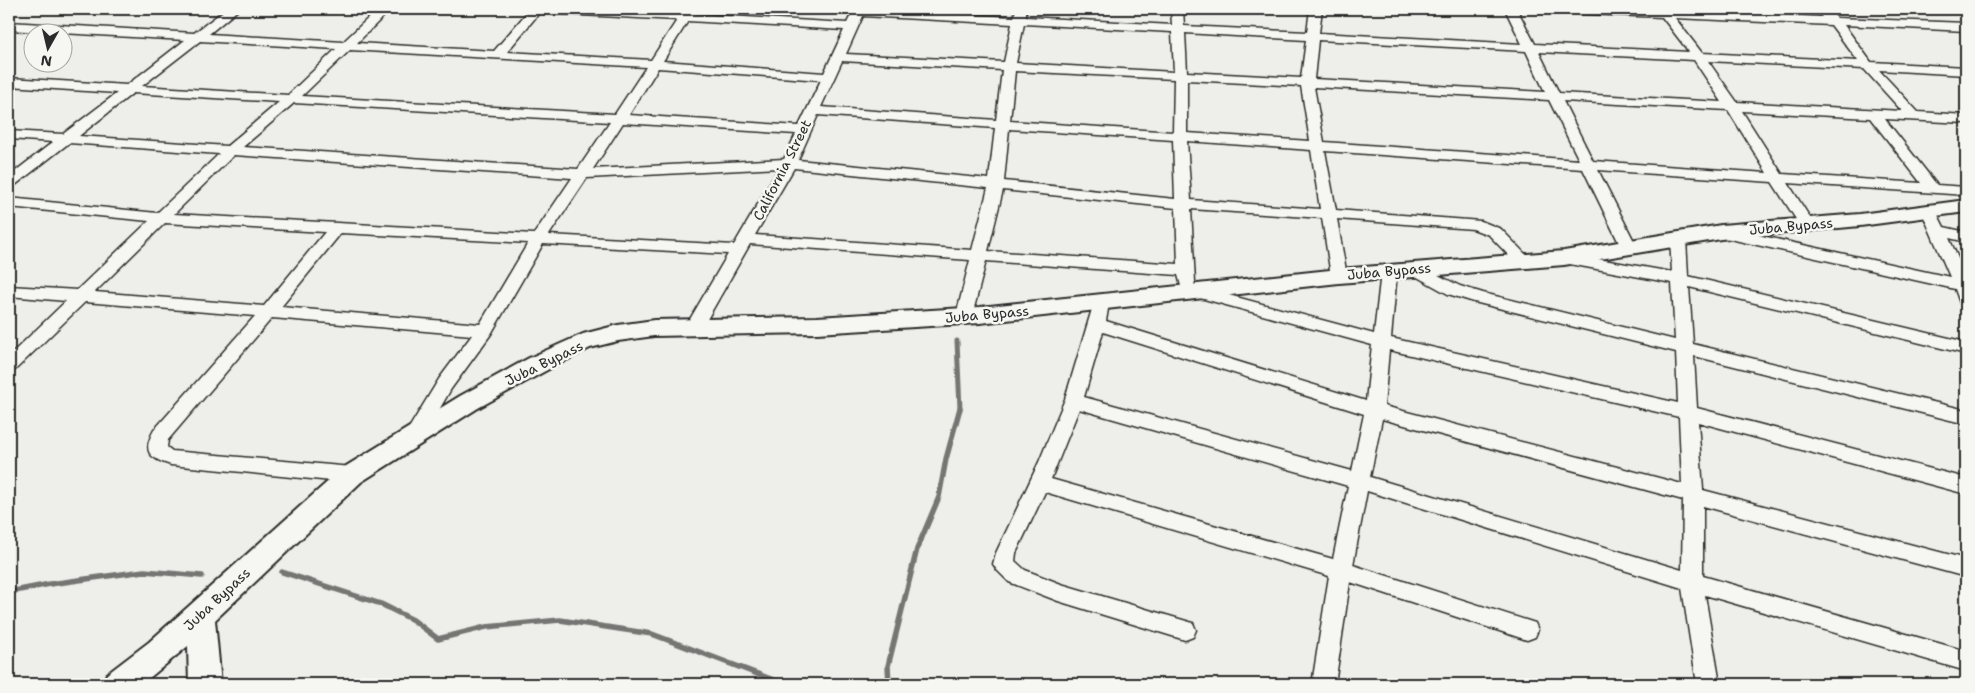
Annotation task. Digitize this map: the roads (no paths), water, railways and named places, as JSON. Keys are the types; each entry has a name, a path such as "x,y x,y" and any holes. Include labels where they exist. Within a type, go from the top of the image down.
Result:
{"main road":[{"name":"Juba Bypass","path":"118,684 160,652 352,475 469,402 583,342 618,333 654,328 817,325 964,316 1099,313 1191,285 1340,276 1564,258 1720,232 1860,220 1931,200 1966,206"},
{"path":"200,616 205,684"}],"street":[{"path":"9,183 233,9"},
{"path":"9,366 233,148 292,98 344,46 385,9"},
{"path":"497,55 536,9"},
{"path":"541,9 688,13 852,27"},
{"path":"1177,9 1181,76 1180,136 1183,204 1191,285"},
{"path":"1316,9 1307,83 1328,215 1340,276"},
{"path":"1511,9 1629,247"},
{"path":"1563,9 1663,11 1834,22 1966,27"},
{"path":"1820,9 1834,22 1867,65 1914,116"},
{"path":"859,10 1021,15 1178,29 1312,38 1697,55 1966,71"},
{"name":"California Street","path":"695,326 789,164 859,10"},
{"path":"1663,11 1697,55 1733,107 1806,224"},
{"path":"413,438 445,384 485,330 539,238 688,13"},
{"path":"964,316 996,186 1009,66 1021,15"},
{"path":"9,26 654,64 829,77"},
{"path":"839,57 1555,98 1966,119"},
{"path":"9,82 804,130"},
{"path":"812,110 1778,179 1931,200 1966,191"},
{"path":"1874,114 1931,200 1939,231 1965,290"},
{"path":"9,134 65,140 233,148 582,174 789,164 1183,204 1476,224 1495,232 1522,260"},
{"path":"9,202 162,218 337,228 539,238 743,244 979,256 1191,285 1382,342 1688,412 1966,486"},
{"path":"337,228 268,312 161,435 156,447 157,451 163,456 171,458 352,475"},
{"path":"1939,231 1966,237"},
{"path":"1720,232 1965,290"},
{"path":"1678,240 1693,495 1692,582 1709,684"},
{"path":"1564,258 1679,279 1966,348"},
{"path":"1416,269 1454,290 1480,298 1966,417"},
{"path":"1323,684 1341,570 1374,410 1389,272"},
{"path":"9,291 485,330"},
{"path":"1185,630 1058,592 1017,576 1004,564 1006,553 1039,483 1073,401 1099,313 1374,410 1966,568"},
{"path":"1073,401 1359,481 1692,582 1966,661"},
{"path":"1039,483 1341,570 1527,630"}],"waterway":[{"path":"957,341 960,408"},
{"path":"889,684 888,666 917,549 939,497 946,459 960,408"},
{"path":"9,592 50,584 144,571 202,576"},
{"path":"282,572 381,604 413,620 438,639 486,627 560,620 652,634 784,684"}]}
